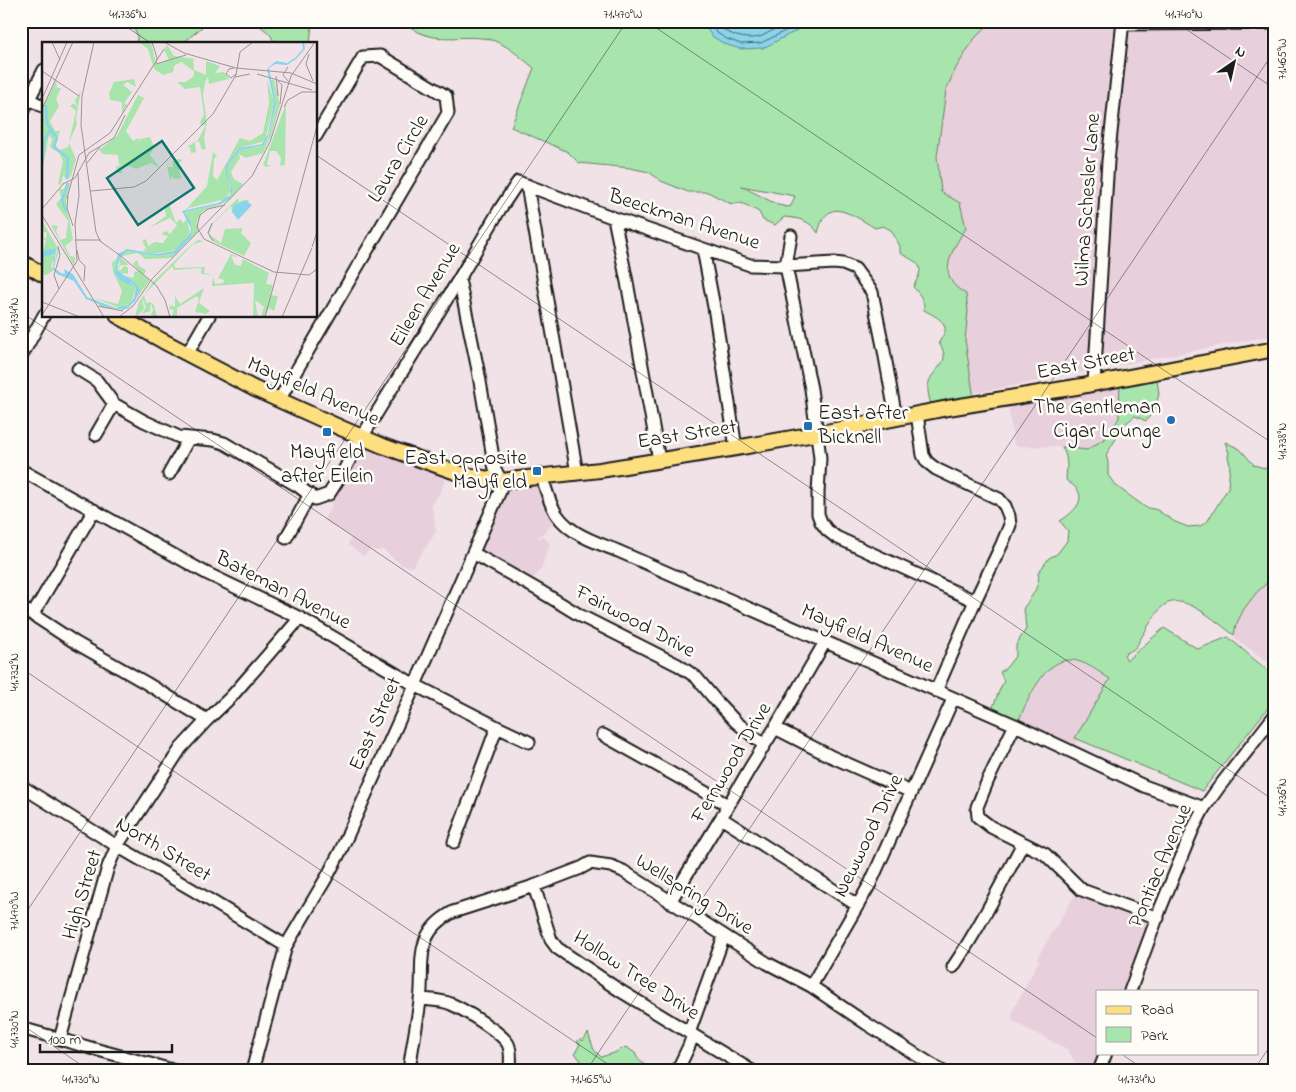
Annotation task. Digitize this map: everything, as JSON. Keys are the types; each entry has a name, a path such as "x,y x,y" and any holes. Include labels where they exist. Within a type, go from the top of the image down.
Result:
{"main road":[{"path":"21,262 42,273"},
{"name":"Mayfield Avenue","path":"122,318 255,389 362,437 464,475 501,481"},
{"name":"East Street","path":"501,481 577,473 736,448 1275,349"}],"street":[{"path":"1123,23 1275,23"},
{"name":"Wilma Schesler Lane","path":"1094,383 1108,161 1123,23"},
{"name":"Laura Circle","path":"279,400 448,113 446,96 380,56 363,57 318,133"},
{"path":"21,114 42,74"},
{"path":"28,99 42,106"},
{"name":"Eileen Avenue","path":"310,494 315,499 329,494 344,472 362,437 500,209 518,182 527,185"},
{"path":"527,185 577,473"},
{"name":"Beeckman Avenue","path":"527,185 614,218 750,265 786,266 834,263 843,264 855,269 872,292 896,418"},
{"path":"614,218 658,460"},
{"path":"791,236 786,266 811,389 820,458 818,514 821,522 836,537 975,601"},
{"path":"702,249 714,307 736,448"},
{"path":"459,279 496,469 501,481"},
{"path":"21,357 42,318"},
{"path":"187,354 209,318"},
{"path":"78,369 97,381 114,404 144,422 179,437 214,440 224,443 310,494 286,538"},
{"path":"96,435 114,404"},
{"path":"917,414 923,455 927,462 936,469 999,500 1008,512 1010,525 936,691"},
{"path":"170,474 189,438"},
{"name":"Bateman Avenue","path":"21,470 206,573 300,618 415,685 529,742"},
{"name":"Mayfield Avenue","path":"542,477 552,508 560,520 570,529 584,537 1015,725 1144,786 1204,808"},
{"name":"East Street","path":"252,1071 286,946 341,850 500,491 501,481"},
{"path":"33,614 94,510"},
{"name":"Fairwood Drive","path":"473,553 540,590 581,616 696,676 736,722 764,745"},
{"path":"21,607 76,643 207,720"},
{"name":"High Street","path":"60,1039 106,876 117,846 181,748 230,697 300,618"},
{"name":"Fernwood Drive","path":"670,902 825,642"},
{"name":"Newwood Drive","path":"811,986 870,884 953,699"},
{"name":"Pontiac Avenue","path":"1130,990 1193,829 1204,808 1275,715"},
{"path":"1015,725 988,780 978,807 978,816 991,827 1045,854 1082,890 1158,918"},
{"path":"454,842 497,727"},
{"path":"775,728 830,756 911,792"},
{"path":"604,735 728,805"},
{"name":"North Street","path":"21,786 117,846 286,946"},
{"path":"721,818 857,905"},
{"path":"953,967 963,953 1023,844"},
{"name":"Wellspring Drive","path":"410,1071 420,999 422,952 426,940 438,922 453,912 534,886 590,864 611,866 623,871 767,963 811,986 942,1071"},
{"name":"Hollow Tree Drive","path":"534,886 551,940 557,948 619,990 752,1071"},
{"path":"676,1071 689,1046 691,1034 724,936"},
{"path":"420,999 450,1004 500,1034 508,1043 510,1071"},
{"path":"21,1028 176,1071"},
{"path":"1099,1071 1106,1054"}],"shaded area":[{"path":"955,21 1275,21 1275,335 964,395 937,156"},
{"path":"1120,378 1119,418 1107,437 1087,450 1062,447 1014,446 1007,398"},
{"path":"365,438 448,470 441,491 431,505 436,532 412,567 402,565 383,550 374,551 371,549 364,556 348,545 351,537 324,521 326,514 330,510 333,498"},
{"path":"541,476 555,519 546,531 537,537 543,536 550,543 541,569 530,583 475,549 502,482"},
{"path":"1275,567 1275,667 1237,640 1234,635 1236,625 1244,609 1256,593 1266,584"},
{"path":"1071,660 1083,663 1112,679 1072,750 1018,722 1039,681 1056,664"},
{"path":"1076,893 1156,921 1130,990 1096,990 1096,1054 1106,1054 1096,1071 1075,1062 1067,1049 1012,1021 1012,1012 1039,960 1037,958"}],"green space":[{"path":"121,21 201,21 202,27 184,42 136,42 137,35 132,27"},
{"path":"254,21 316,21 312,24 310,42 274,42 270,34"},
{"path":"403,21 992,21 974,39 956,68 946,90 937,156 941,192 960,203 966,228 950,257 949,272 951,280 956,287 966,294 968,311 965,340 974,399 932,410 928,386 933,374 943,361 943,350 939,343 945,328 938,318 924,310 924,303 913,287 919,274 919,266 900,253 900,246 891,230 883,226 875,228 846,212 834,210 824,218 818,233 807,222 794,218 784,217 775,225 763,220 759,212 744,204 729,203 708,192 688,192 661,181 649,172 630,168 579,163 568,152 511,127 534,68 523,59 507,47 488,39 434,37 414,29","holes":["741,186 795,196 791,206 788,207 778,205"]},
{"path":"1156,373 1159,394 1155,409 1146,421 1135,416 1125,424 1106,455 1108,475 1115,485 1145,507 1157,510 1175,522 1188,527 1200,526 1207,522 1228,488 1230,464 1225,442 1240,449 1254,465 1268,469 1275,474 1275,504 1268,515 1275,519 1275,567 1266,584 1256,593 1244,609 1236,625 1234,635 1198,609 1177,602 1168,603 1157,613 1136,647 1124,655 1127,660 1164,628 1198,649 1228,637 1275,677 1275,699 1202,791 1075,738 1110,679 1082,662 1062,661 1045,673 1032,693 1018,722 990,714 1004,681 1000,672 1006,668 1016,655 1016,645 1026,629 1023,609 1038,583 1038,573 1049,558 1057,554 1067,541 1068,531 1060,521 1073,511 1079,503 1079,493 1066,480 1066,456 1062,447 1087,450 1107,437 1119,418 1120,378"},
{"path":"588,1033 594,1050 601,1057 626,1047 635,1053 643,1064 654,1071 586,1071 586,1068 575,1053 580,1044 577,1042 580,1039 583,1041"}],"water":[{"path":"702,21 795,21 798,28 796,31 762,48 740,49 725,44 713,37"}],"place":[{"name":"The Gentleman Cigar Lounge","path":"1171,420"},
{"name":"East after Bicknell","path":"808,426"},
{"name":"Mayfield after Eilein","path":"327,432"},
{"name":"East opposite Mayfield","path":"537,471"}]}
